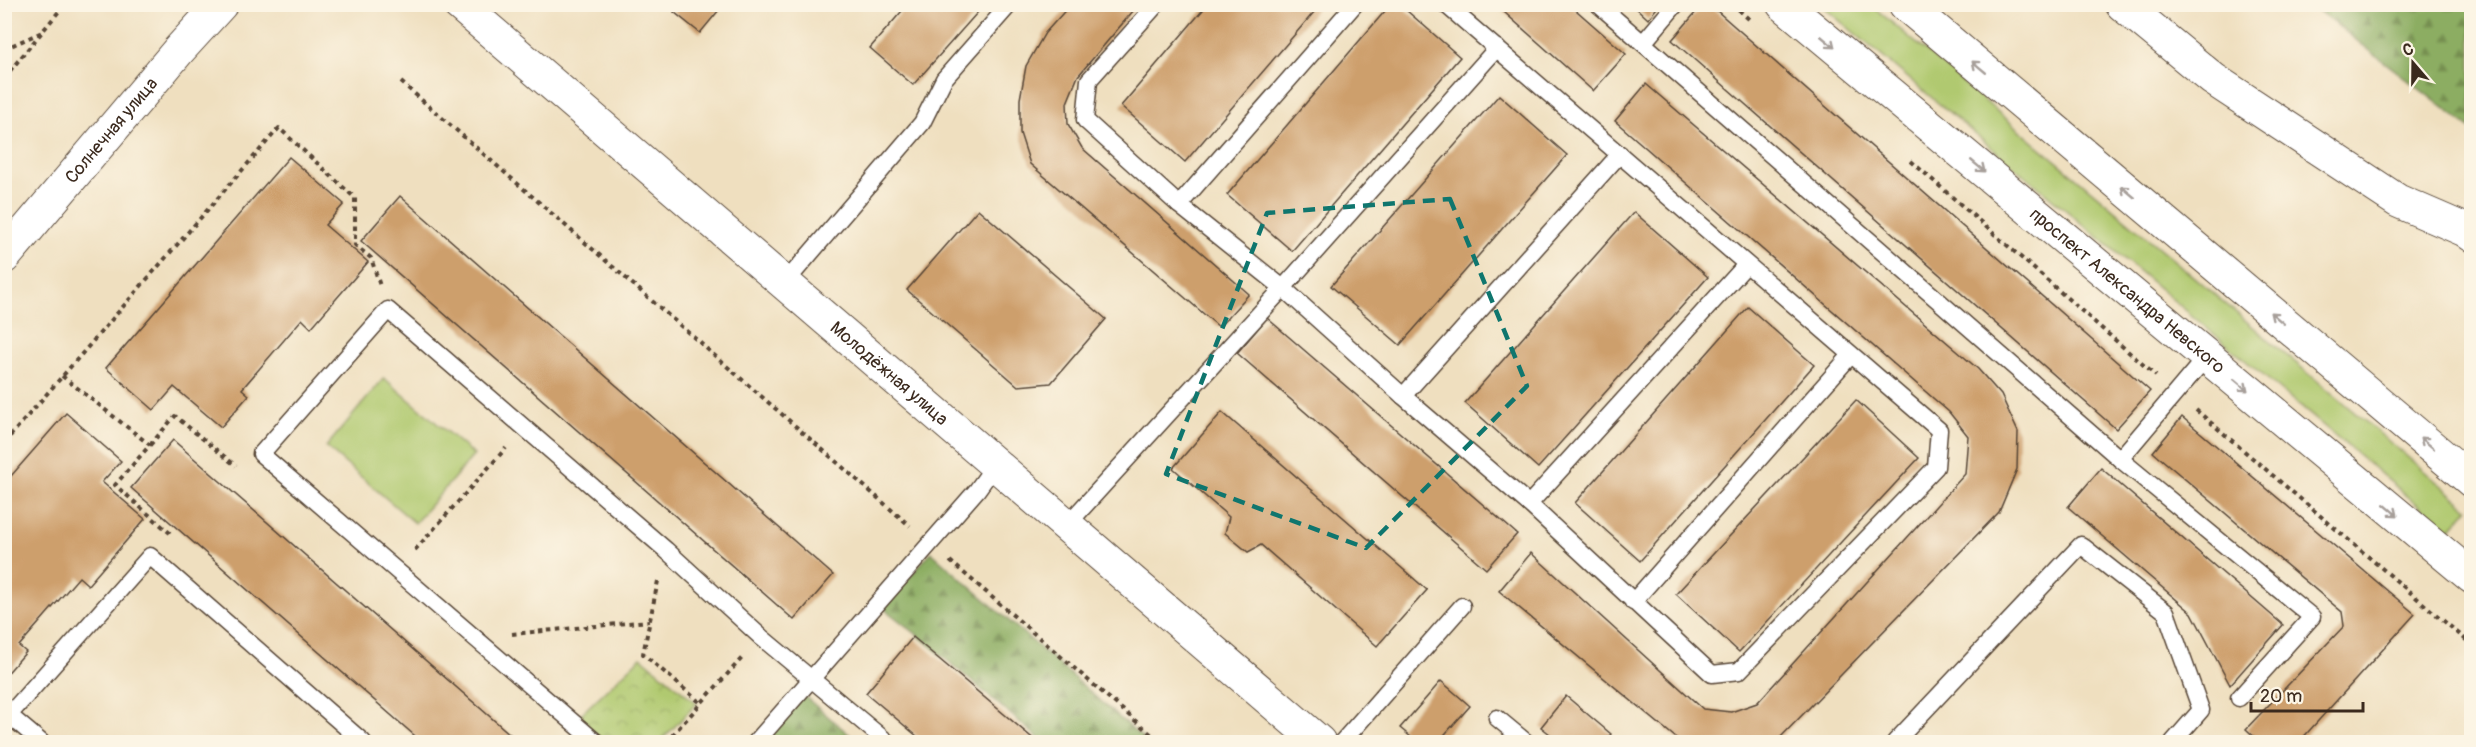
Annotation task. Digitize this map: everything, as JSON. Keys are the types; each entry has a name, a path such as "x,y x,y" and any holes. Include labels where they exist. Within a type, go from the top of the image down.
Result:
{"street":[{"name":"Солнечная улица","path":"4,257 179,50 221,4"},
{"name":"Молодёжная улица","path":"459,4 1319,742"},
{"name":"проспект Александра Невского","path":"1783,4 2472,577"},
{"path":"1905,4 2472,481"},
{"path":"2122,4 2213,79 2398,201 2472,235"}],"lane":[{"path":"784,284 922,123 944,79 1010,4"},
{"path":"1156,4 1089,80 1085,120 1179,205 1283,288 1403,396 1529,504 1712,674 1739,671 1936,467 1939,430 1445,4"},
{"path":"1179,205 1355,4"},
{"path":"1598,4 2120,459 2312,617 2239,698"},
{"path":"1643,43 1676,4"},
{"path":"1066,526 1497,48"},
{"path":"1403,396 1620,154"},
{"path":"1529,504 1746,265"},
{"path":"596,742 261,454 388,310 666,550 761,637 887,742"},
{"path":"1633,602 1851,355"},
{"path":"2120,459 2207,356"},
{"path":"756,742 977,490 995,465"},
{"path":"1895,742 2081,546 2166,612 2201,710 2173,742"},
{"path":"41,742 9,715 150,556 363,742"},
{"path":"1342,742 1462,606"},
{"path":"1497,718 1526,742"}],"path":[{"path":"4,78 65,4"},
{"path":"1732,4 1759,28"},
{"path":"4,49 43,31"},
{"path":"401,82 1160,742"},
{"path":"4,442 279,128 355,198 355,245 371,258 388,310"},
{"path":"1910,160 2176,393 2472,645"},
{"path":"62,376 150,445"},
{"path":"150,556 171,534 115,485 175,416 244,472 261,454"},
{"path":"396,571 523,428"},
{"path":"666,550 643,654 702,704"},
{"path":"474,637 649,621"},
{"path":"666,742 761,637"}],"highlighted area":[{"path":"1450,199 1527,386 1366,548 1166,474 1267,213"}],"green space":[{"path":"1821,5 1871,5 2468,508 2449,531"},
{"path":"2311,5 2471,5 2471,129"},
{"path":"384,378 474,455 415,523 326,447"},
{"path":"931,552 1147,742 1043,742 883,608"},
{"path":"641,657 697,703 660,742 605,742 577,718"},
{"path":"803,695 858,742 762,742"}],"building":[{"path":"680,4 724,4 700,33 674,12"},
{"path":"908,4 985,4 913,85 870,48"},
{"path":"1071,4 1139,4 1078,76 1067,103 1068,124 1082,148 1249,294 1219,327 1030,164 1020,133 1020,99 1026,66 1045,33"},
{"path":"1208,4 1321,4 1185,162 1121,106"},
{"path":"1391,4 1399,4 1460,57 1292,251 1227,195"},
{"path":"1495,4 1569,4 1626,54 1593,91"},
{"path":"1632,4 1660,4 1648,19"},
{"path":"1703,4 1709,4 2150,391 2116,429 1672,40"},
{"path":"1646,84 1978,369 2001,395 2018,432 2017,469 1999,512 1776,742 1681,742 1499,591 1531,553 1703,709 1731,712 1757,703 1965,474 1968,436 1949,412 1615,121"},
{"path":"1499,95 1567,155 1400,345 1331,286"},
{"path":"289,157 344,204 325,225 368,262 311,328 302,319 242,389 249,395 221,427 174,387 154,410 106,368"},
{"path":"400,196 833,575 794,620 361,241"},
{"path":"978,209 1106,319 1051,383 1018,386 907,290"},
{"path":"1634,212 1708,277 1538,468 1465,403"},
{"path":"1748,307 1814,365 1640,561 1575,503"},
{"path":"1267,318 1517,534 1486,569 1237,353"},
{"path":"1856,400 1919,458 1739,652 1676,594"},
{"path":"1222,412 1427,590 1377,646 1261,545 1248,552 1225,533 1229,517 1173,468"},
{"path":"66,413 121,461 102,482 145,519 88,585 79,577 19,646 26,652 4,677 4,484"},
{"path":"2182,417 2415,614 2299,742 2260,742 2246,729 2344,626 2342,612 2153,452"},
{"path":"173,440 519,742 422,742 131,488"},
{"path":"2101,468 2283,625 2230,685 2192,613 2068,507"},
{"path":"913,637 1037,742 924,742 866,693"},
{"path":"1441,681 1470,706 1438,742 1417,742 1400,728"},
{"path":"1566,696 1611,734 1604,742 1560,742 1541,727"}]}
